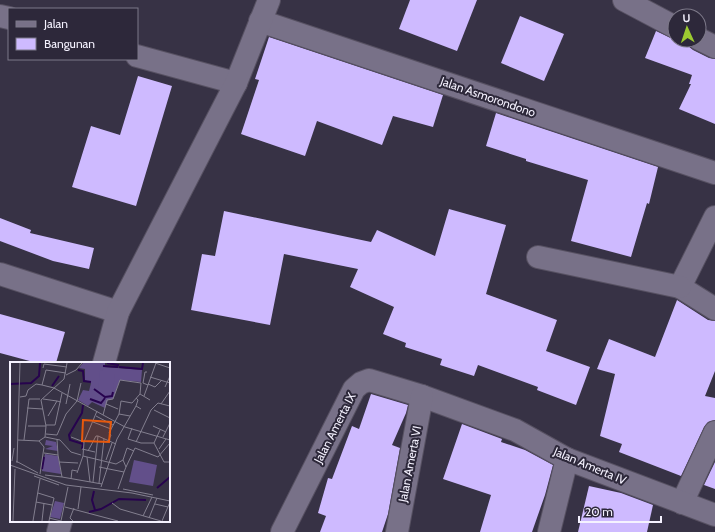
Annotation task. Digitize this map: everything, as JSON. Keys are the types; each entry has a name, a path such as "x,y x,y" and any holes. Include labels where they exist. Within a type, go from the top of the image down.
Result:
{"street":[{"path":"104,362 118,312 236,83 269,0"},
{"path":"624,0 667,23"},
{"name":"Jalan Asmorondono","path":"260,21 715,173"},
{"path":"138,56 236,83"},
{"path":"680,287 715,217"},
{"path":"538,257 680,287 715,309"},
{"path":"0,274 118,312"},
{"name":"Jalan Amerta IX","path":"282,532 354,390 361,383 369,380 422,396"},
{"name":"Jalan Amerta IV","path":"422,396 514,430 567,459 682,504 715,515"},
{"name":"Jalan Amerta VI","path":"397,532 422,396"},
{"path":"682,504 715,432"},
{"path":"549,532 567,459"},
{"path":"58,532 61,522"}],"building":[{"path":"410,0 477,0 457,51 399,29"},
{"path":"520,16 564,34 544,81 501,63"},
{"path":"656,31 667,36 667,48 690,48 709,58 715,59 715,124 679,109 691,84 689,84 692,75 645,58"},
{"path":"269,37 443,95 433,127 393,116 382,145 317,121 305,156 241,134 259,80 255,79"},
{"path":"138,76 172,86 136,206 72,187 91,126 120,135"},
{"path":"496,113 658,167 649,204 647,203 631,257 571,241 588,180 526,161 526,159 486,146"},
{"path":"449,209 506,225 486,294 557,320 546,351 590,367 576,405 537,390 538,387 478,365 474,376 440,365 442,359 405,347 406,343 383,334 394,307 350,287 358,269 284,254 270,325 191,310 202,254 215,256 224,211 371,242 377,230 435,256"},
{"path":"0,218 31,230 30,233 94,248 89,269 53,261 0,241"},
{"path":"677,300 708,320 715,321 715,371 705,396 715,398 715,420 708,422 704,427 681,476 619,452 622,444 600,436 615,374 597,369 609,339 655,357"},
{"path":"0,314 65,332 56,362 33,362 0,353"},
{"path":"371,394 408,405 392,445 400,448 388,514 382,532 320,532 326,516 318,513 328,478 332,479 352,426 359,429"},
{"path":"462,424 502,439 501,442 525,450 553,465 545,495 532,532 480,532 491,495 443,479"},
{"path":"715,462 715,489 704,485"},
{"path":"589,486 621,493 653,505 647,532 578,532"}]}
